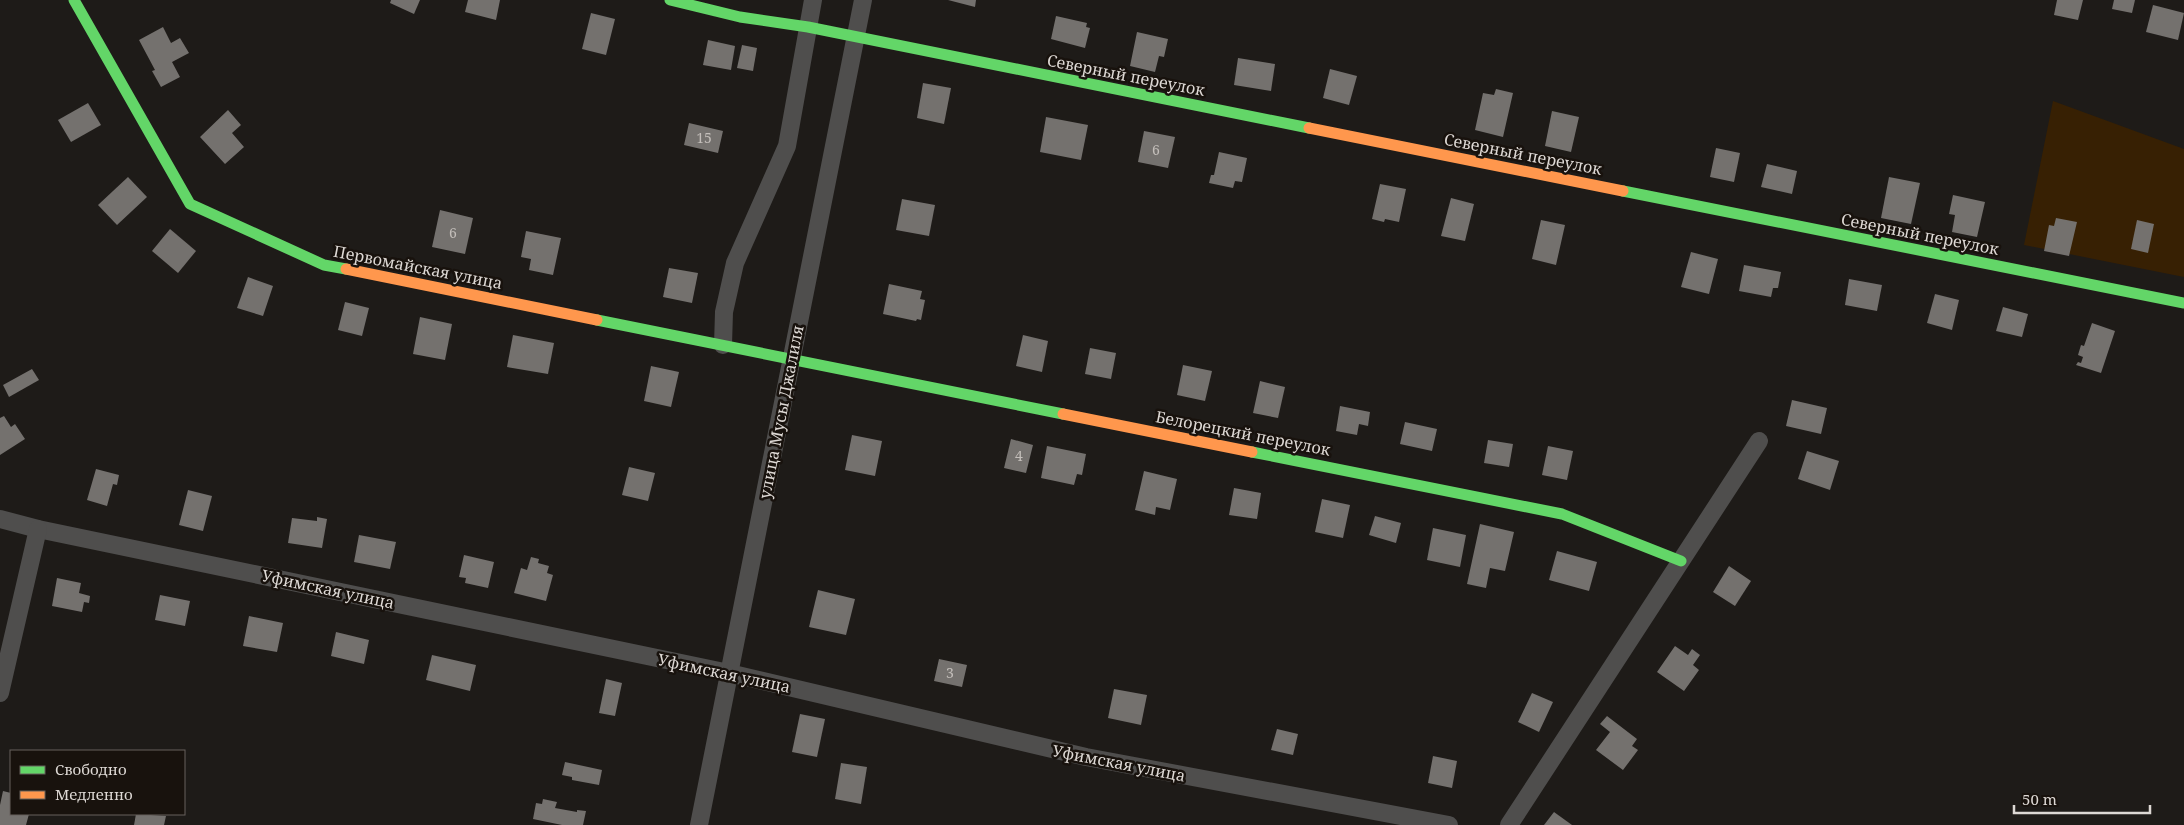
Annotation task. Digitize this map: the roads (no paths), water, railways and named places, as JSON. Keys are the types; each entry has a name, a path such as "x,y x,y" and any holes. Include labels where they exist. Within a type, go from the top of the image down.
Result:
{"street":[{"name":"Первомайская улица","path":"74,0 190,204 324,266 791,358"},
{"name":"Северный переулок","path":"670,0 740,17 808,26 2184,303"},
{"path":"723,345 724,312 735,263 787,146 813,0"},
{"name":"улица Мусы Джалиля","path":"699,825 863,0"},
{"name":"Белорецкий переулок","path":"791,358 1562,514 1681,562"},
{"path":"1509,825 1759,441"},
{"name":"Уфимская улица","path":"0,519 38,529 729,673 1086,758 1449,825"},
{"path":"0,693 38,529"}]}
